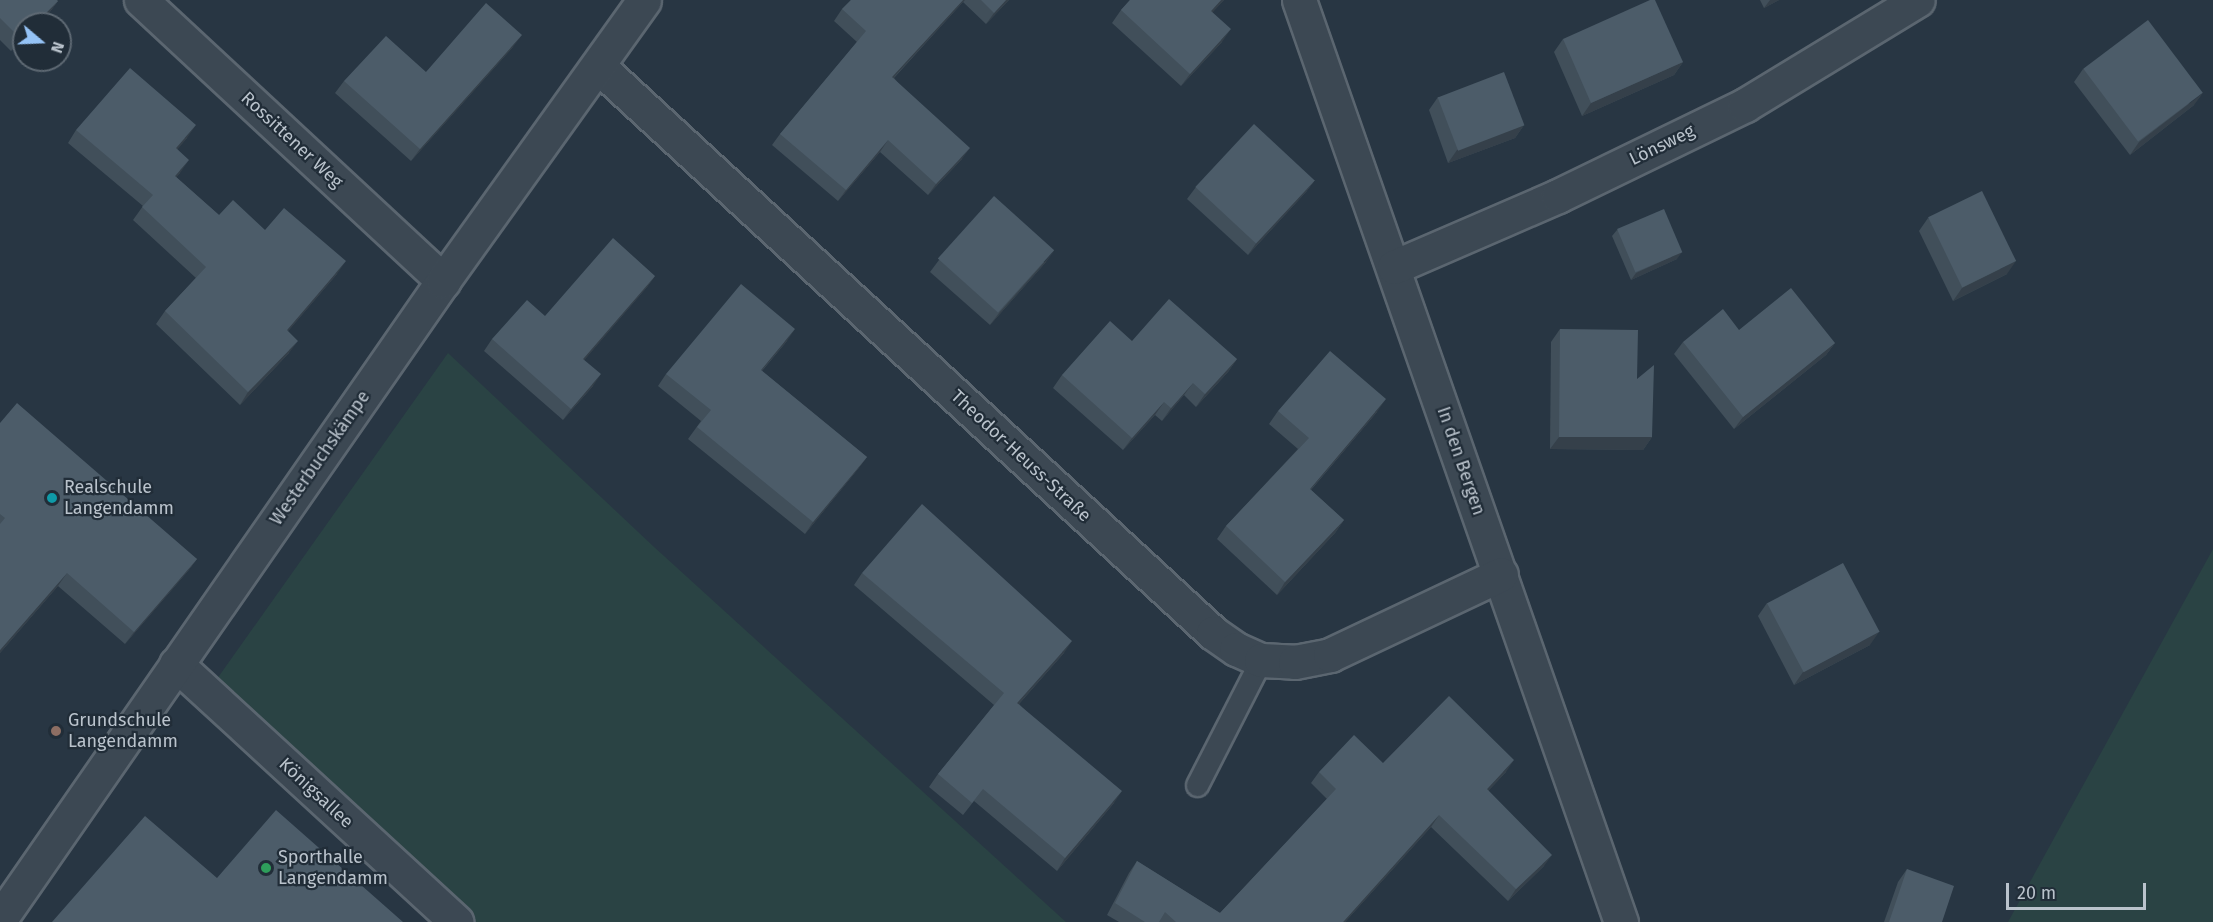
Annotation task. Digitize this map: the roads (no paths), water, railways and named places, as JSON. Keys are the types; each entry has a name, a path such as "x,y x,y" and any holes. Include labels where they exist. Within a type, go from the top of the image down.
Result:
{"street":[{"name":"Rossittener Weg","path":"141,0 443,281"},
{"name":"Westerbuchskämpe","path":"0,919 443,281 644,0"},
{"name":"In den Bergen","path":"1299,0 1621,922"},
{"name":"Lönsweg","path":"1394,267 1558,196 1745,105 1918,0"},
{"name":"Theodor-Heuss-Straße","path":"598,66 1213,633 1236,649 1262,660 1295,662 1330,655 1501,574"},
{"name":"Königsallee","path":"176,664 457,922"}],"lane":[{"path":"1197,785 1262,660"}],"place":[{"name":"Realschule Langendamm","path":"52,498"},
{"name":"Grundschule Langendamm","path":"56,731"},
{"name":"Sporthalle Langendamm","path":"266,868"}]}
